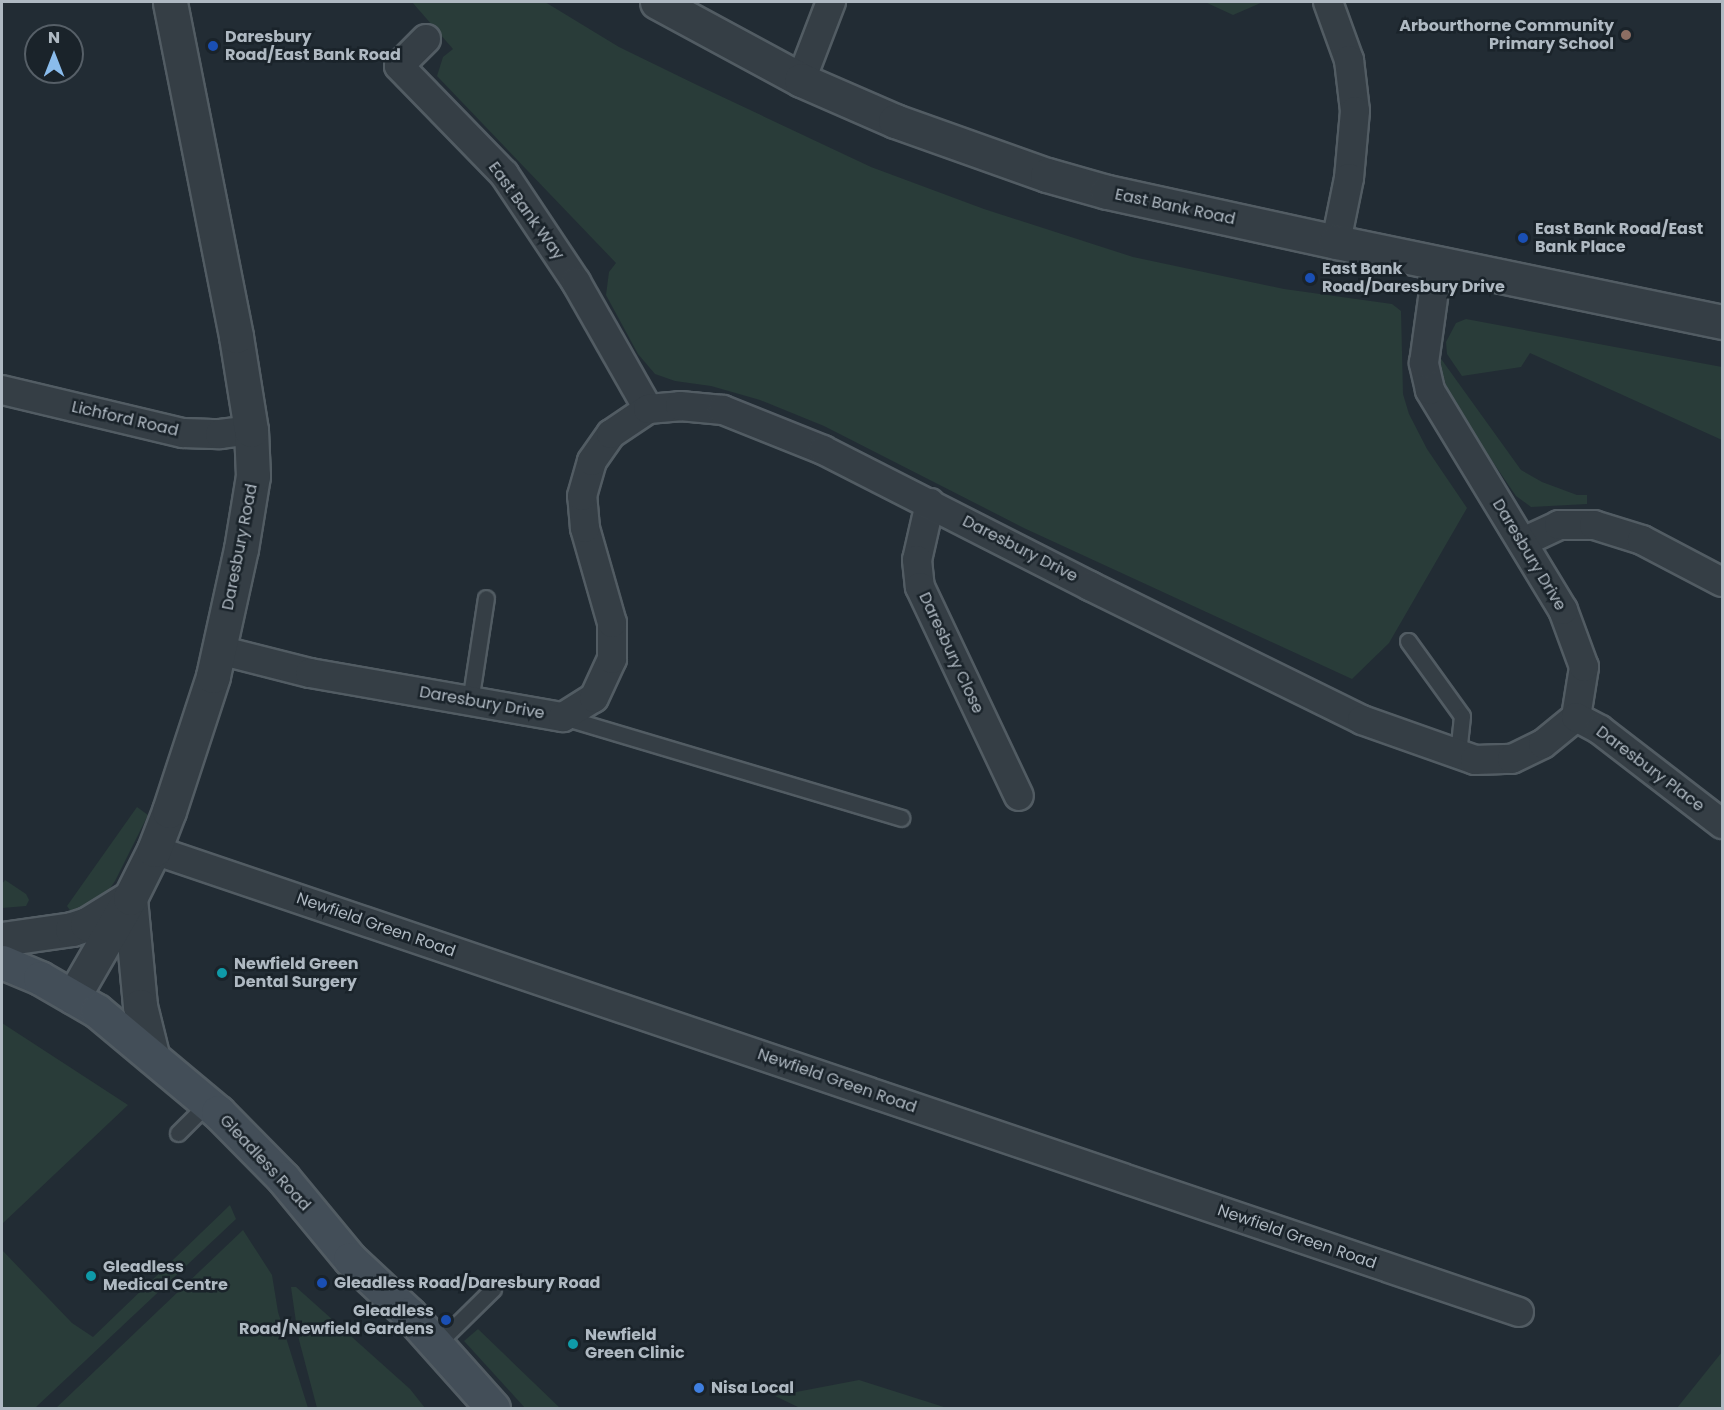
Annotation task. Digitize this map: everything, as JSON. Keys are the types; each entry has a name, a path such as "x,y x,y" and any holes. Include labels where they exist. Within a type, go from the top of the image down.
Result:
{"main road":[{"name":"Gleadless Road","path":"2,962 40,978 97,1011 208,1104 283,1178 347,1256 409,1314 486,1404"}],"street":[{"name":"Daresbury Road","path":"73,997 130,898 154,850 173,800 219,650 251,500 253,454 251,430 236,336 170,2"},
{"name":"East Bank Road","path":"657,2 801,80 895,121 1047,175 1107,192 1336,242 1722,322"},
{"path":"801,80 831,2"},
{"path":"1328,2 1349,60 1355,111 1349,178 1336,242"},
{"name":"East Bank Way","path":"426,39 399,66 504,174 576,282 648,409"},
{"name":"Daresbury Drive","path":"219,650 310,673 562,717 594,698 612,659 612,623 585,528 582,496 592,461 611,434 648,409 680,406 723,410 803,440 930,502 1090,586 1362,720 1475,760 1512,759 1544,744 1576,717 1584,667 1563,610 1430,390 1424,363 1438,262"},
{"name":"Lichford Road","path":"2,390 183,433 220,434 251,430"},
{"name":"Daresbury Close","path":"930,502 917,560 920,587 1019,796"},
{"path":"1523,542 1558,525 1594,525 1642,540 1722,582"},
{"name":"Daresbury Place","path":"1576,717 1600,730 1722,824"},
{"name":"Newfield Green Road","path":"154,850 1519,1312"},
{"path":"2,939 72,929 87,924 130,898 140,1006 152,1055"}],"lane":[{"path":"470,702 486,598"},
{"path":"1408,640 1462,716 1458,754"},
{"path":"562,717 901,818"},
{"path":"178,1133 208,1104"},
{"path":"436,1345 493,1288"}],"green space":[{"path":"412,2 545,2 619,47 697,85 871,167 984,209 1133,257 1284,289 1392,304 1401,311 1403,394 1409,414 1427,449 1467,508 1389,643 1352,679 1026,529 824,426 760,400 711,386 675,381 655,374 638,354 606,295 609,272 616,263 437,76 443,57 453,49"},
{"path":"1205,2 1263,2 1233,15"},
{"path":"1466,319 1722,367 1722,440 1530,353 1521,367 1462,376 1447,354 1446,342 1456,323"},
{"path":"1439,356 1521,470 1542,482 1577,495 1587,495 1587,504 1531,507 1516,496 1458,411 1440,372"},
{"path":"137,807 148,815 115,881 105,896 74,916 67,906"},
{"path":"5,880 26,894 29,900 26,906 2,908 2,884"},
{"path":"2,1023 128,1105 2,1224"},
{"path":"230,1205 236,1219 35,1408 2,1408 2,1250 72,1323 93,1337"},
{"path":"243,1230 272,1275 278,1312 308,1408 56,1408"},
{"path":"291,1287 296,1287 410,1389 425,1408 317,1408 298,1336"},
{"path":"478,1329 560,1408 525,1408 464,1341"},
{"path":"1722,1352 1722,1408 1677,1408"},
{"path":"859,1380 947,1408 800,1408 775,1396"}],"place":[{"name":"Arbourthorne Community Primary School","path":"1626,35"},
{"name":"Daresbury Road/East Bank Road","path":"213,46"},
{"name":"East Bank Road/East Bank Place","path":"1523,238"},
{"name":"East Bank Road/Daresbury Drive","path":"1310,278"},
{"name":"Newfield Green Dental Surgery","path":"222,973"},
{"name":"Gleadless Medical Centre","path":"91,1276"},
{"name":"Gleadless Road/Daresbury Road","path":"322,1283"},
{"name":"Gleadless Road/Newfield Gardens","path":"446,1320"},
{"name":"Newfield Green Clinic","path":"573,1344"},
{"name":"Nisa Local","path":"699,1388"}]}
